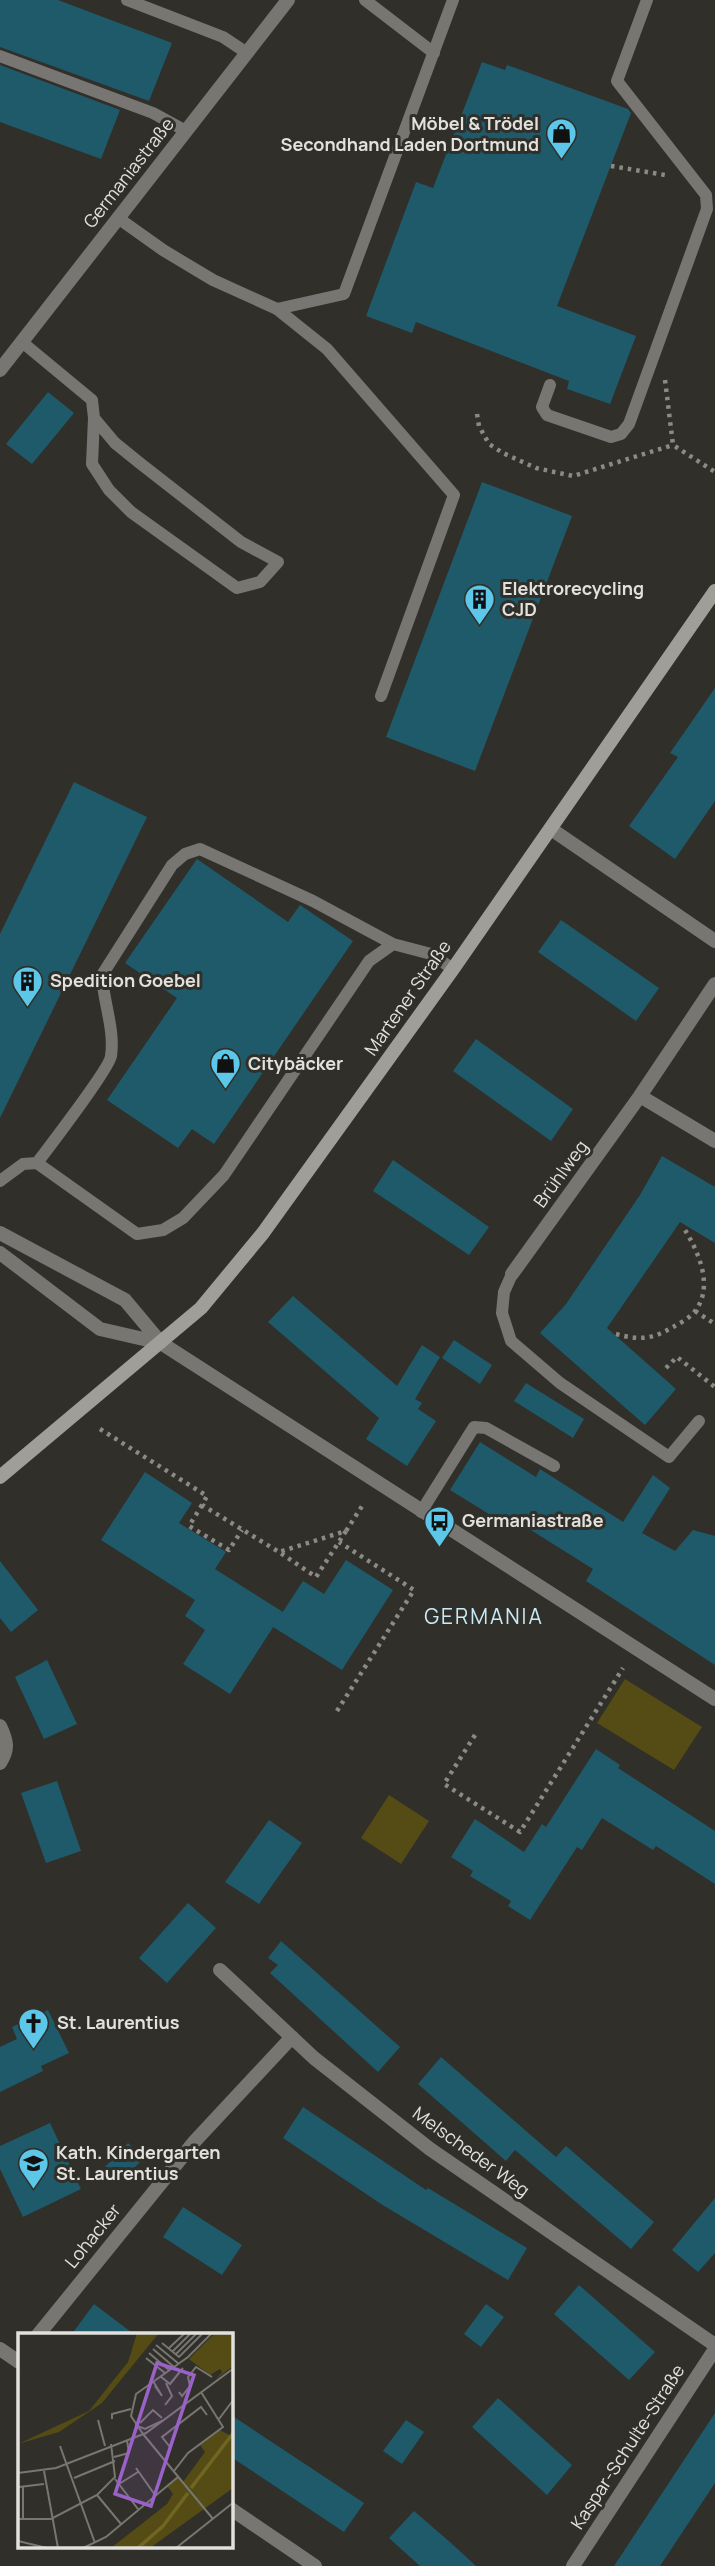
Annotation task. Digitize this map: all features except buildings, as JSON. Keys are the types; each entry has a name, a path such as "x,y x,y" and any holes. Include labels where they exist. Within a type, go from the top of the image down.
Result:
{"street":[{"name":"Germaniastraße","path":"0,370 288,0"},
{"name":"Martener Straße","path":"0,1477 201,1308 263,1233 453,970 715,591"},
{"path":"551,829 715,941"},
{"name":"Brühlweg","path":"512,1274 640,1096 715,984"},
{"path":"640,1096 715,1141"},
{"path":"0,1234 125,1300 161,1343 715,1699"},
{"path":"0,1253 100,1329 161,1343"},
{"path":"0,1726 7,1749 0,1763"},
{"name":"Melscheder Weg","path":"220,1970 314,2058 430,2149 715,2347"},
{"name":"Lohacker","path":"40,2333 195,2141 292,2037"},
{"name":"Kaspar-Schulte-Straße","path":"573,2566 715,2347"},
{"path":"0,2349 18,2359"},
{"path":"233,2510 316,2566"}],"lane":[{"path":"127,0 223,37 247,52"},
{"path":"365,0 434,53"},
{"path":"276,309 344,294 453,0"},
{"path":"550,385 542,407 547,415 611,437 621,434 629,424 707,209 706,195 617,81 647,0"},
{"path":"0,56 153,113 186,131"},
{"path":"118,218 163,250 213,280 276,309 327,349 454,495 381,696"},
{"path":"22,342 92,400 92,464 109,489 131,512 237,588 260,582 278,562 241,542 115,443 94,418"},
{"path":"37,1163 112,1058 111,1030 103,996 102,975 172,865 185,854 200,849 313,901 393,944 431,954 453,970"},
{"path":"0,1181 23,1164 37,1163 137,1234 163,1230 183,1218 224,1175 369,961 393,944"},
{"path":"512,1274 504,1292 502,1313 511,1341 560,1383 669,1457 699,1421"},
{"path":"421,1512 474,1427 486,1428 554,1466"}],"path":[{"path":"611,166 694,180"},
{"path":"665,377 673,445"},
{"path":"477,414 479,426 489,444 536,468 573,476 673,445 715,472"},
{"path":"616,1334 636,1339 648,1338 663,1333 695,1311 702,1292 703,1267 698,1251 685,1230"},
{"path":"695,1311 715,1324"},
{"path":"666,1368 677,1357 715,1387"},
{"path":"100,1429 207,1496 189,1526 229,1550 242,1530"},
{"path":"202,1505 316,1577 364,1503"},
{"path":"279,1552 346,1531"},
{"path":"337,1712 414,1590 339,1542"},
{"path":"475,1735 444,1784 520,1832 623,1668"}],"shaded area":[{"path":"625,1679 702,1727 674,1770 597,1723"},
{"path":"389,1795 429,1821 401,1864 361,1838"}],"place":[{"name":"Möbel & Trödel Secondhand Laden Dortmund","path":"562,161"},
{"name":"Elektrorecycling CJD","path":"479,626"},
{"name":"Spedition Goebel","path":"27,1008"},
{"name":"Citybäcker","path":"225,1091"},
{"name":"Germaniastraße","path":"439,1548"},
{"name":"St. Laurentius","path":"34,2050"},
{"name":"Kath. Kindergarten St. Laurentius","path":"33,2190"}],"district":[{"name":"GERMANIA","path":"484,1617"}]}
